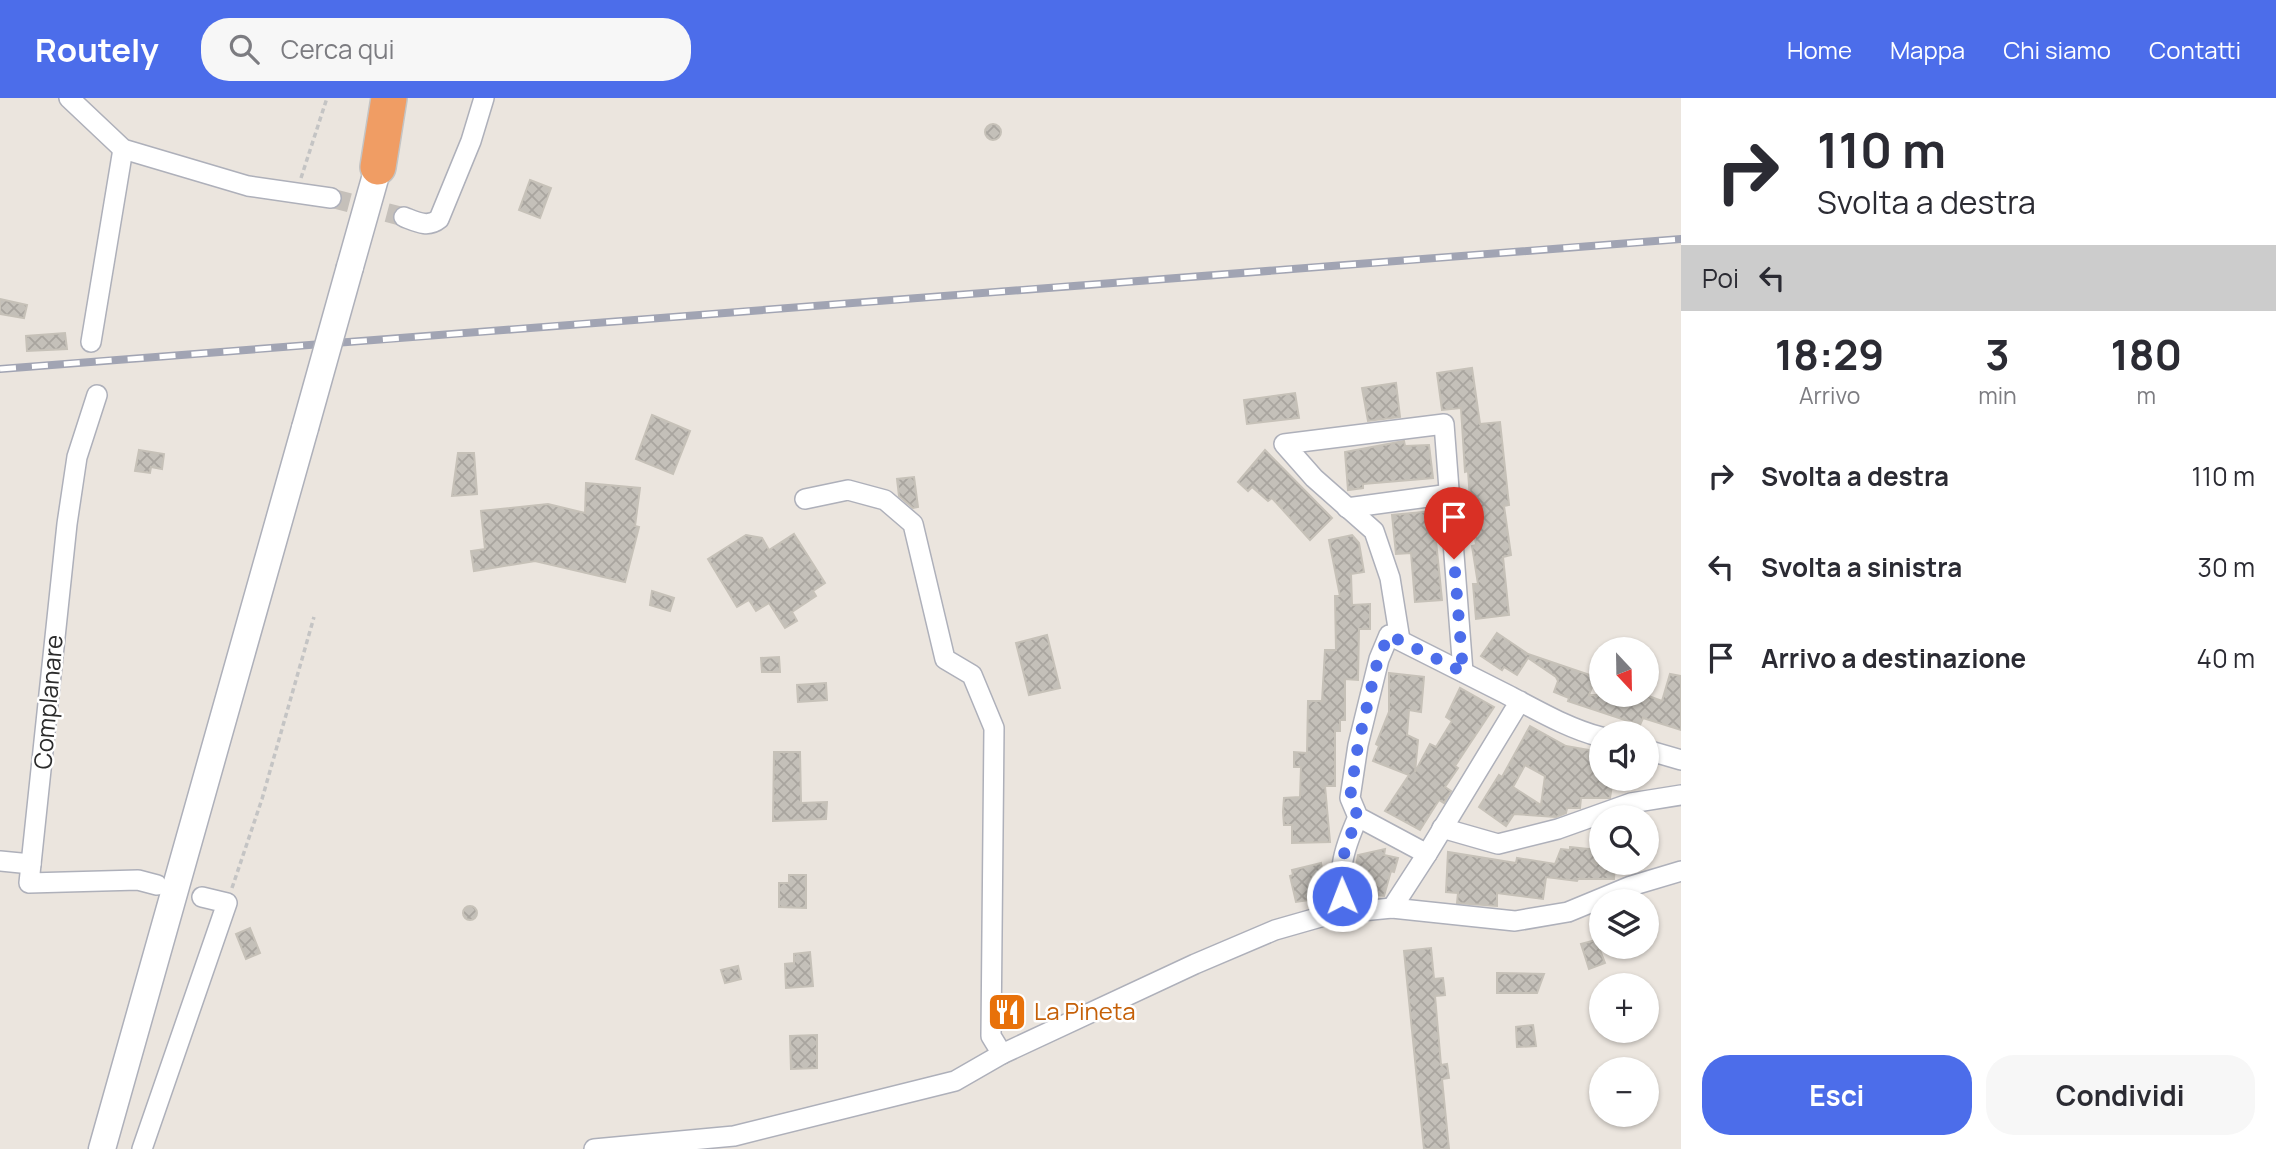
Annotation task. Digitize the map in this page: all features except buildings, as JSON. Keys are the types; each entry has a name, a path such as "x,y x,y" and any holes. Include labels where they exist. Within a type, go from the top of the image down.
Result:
{"highway":[{"path":"378,167 396,99"}],"main road":[{"path":"102,1149 378,167"}],"street":[{"path":"69,98 123,149 248,186 331,198"},
{"path":"404,217 424,224 433,224 439,219 471,141 485,98"},
{"path":"90,342 123,149"},
{"name":"Complanare","path":"31,864 67,524 77,457 97,395"},
{"path":"1400,640 1390,578 1374,531 1347,508 1284,444 1444,424 1463,672"},
{"path":"805,499 848,490 885,500 912,524 945,659 972,675 994,729 991,1036 1002,1054"},
{"path":"1347,508 1450,494"},
{"path":"1427,853 1358,817 1350,798 1368,699 1389,635 1574,730 1589,734"},
{"path":"1392,908 1520,701"},
{"path":"1659,754 1681,760"},
{"path":"1442,828 1498,844 1558,829 1631,803 1681,795"},
{"path":"1344,913 1339,879 1342,853 1358,817"},
{"path":"0,861 31,864 29,883 138,880 157,885"},
{"path":"594,1149 734,1136 955,1081 1002,1054 1264,935 1344,913 1392,908 1515,921 1568,912 1632,886 1681,871"},
{"path":"142,1149 227,903 202,897"}],"path":[{"path":"297,194 327,98"},
{"path":"227,903 262,799 314,617"}],"tunnel":[{"path":"331,198 404,217"}],"railway":[{"path":"0,369 1681,239"}],"place":[{"name":"La Pineta","path":"1007,1012"}],"route":[{"path":"1342,896 1339,879 1342,853 1358,817 1350,798 1358,745 1378,659 1389,635 1463,672 1454,559"}]}
